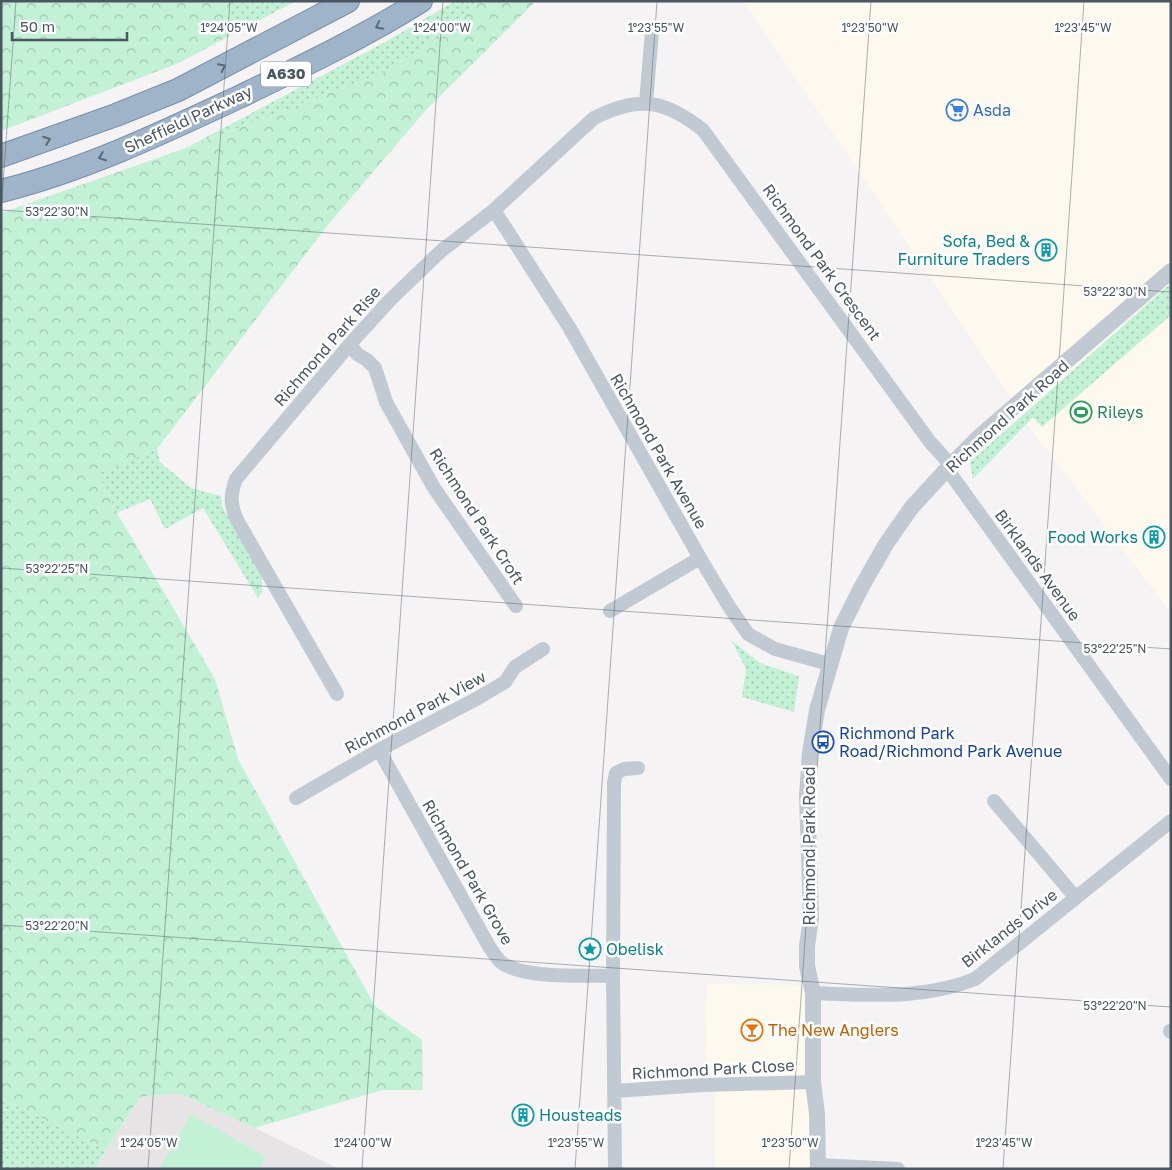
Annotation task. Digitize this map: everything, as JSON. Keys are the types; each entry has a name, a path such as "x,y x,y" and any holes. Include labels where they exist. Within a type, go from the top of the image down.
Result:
{"highway":[{"name":"Sheffield Parkway","path":"7,154 116,115 178,90 348,1"},
{"name":"Sheffield Parkway","path":"1,192 41,181 148,140 302,66 402,14 421,1"}],"street":[{"path":"646,103 652,31"},
{"name":"Richmond Park Rise","path":"338,694 237,520 231,505 231,492 236,479 350,344 422,268 494,210 594,118 612,108 646,103"},
{"name":"Richmond Park Crescent","path":"646,103 667,108 686,116 704,130 949,467"},
{"name":"Richmond Park Avenue","path":"494,210 569,327 700,558 748,634 775,649 829,664"},
{"name":"Richmond Park Road","path":"818,1167 817,1114 813,1082 813,993 807,966 807,946 811,918 807,796 810,753 817,710 841,628 886,544 912,507 980,436 1171,271"},
{"name":"Richmond Park Croft","path":"350,344 357,354 367,360 374,368 386,402 434,488 516,606"},
{"name":"Birklands Avenue","path":"949,467 1171,779"},
{"path":"610,611 700,558"},
{"name":"Richmond Park View","path":"296,798 379,750 505,682 515,667 543,649"},
{"name":"Richmond Park Grove","path":"379,750 490,948 500,962 525,973 613,976"},
{"path":"615,1169 614,783 616,773 624,769 638,768"},
{"path":"994,801 1076,898"},
{"name":"Birklands Drive","path":"813,993 893,995 926,993 956,987 975,979 1171,821"},
{"name":"Richmond Park Close","path":"615,1091 703,1085 813,1082"},
{"path":"818,1167 898,1169"}],"shaded area":[{"path":"744,1 1171,1 1171,613 1035,434"},
{"path":"707,984 810,985 818,1169 715,1169 715,1085 703,1085 706,1070"},
{"path":"178,1093 339,1169 94,1169 140,1097"}],"green space":[{"path":"1,1 231,1 229,36 179,63 1,131"},
{"path":"231,1 296,1 229,36"},
{"path":"455,1 477,1 450,32 379,74 186,148 387,41"},
{"path":"477,1 536,1 426,110 327,226 157,449 98,473 117,513 215,679 238,759 375,1006 422,1040 423,1090 382,1090 255,1128 178,1093 140,1097 106,1150 1,1098 1,213 186,148 379,74 450,32"},
{"path":"1171,283 1171,315 1042,427 1033,417 973,479 970,462"},
{"path":"157,449 160,462 191,488 221,496 222,506 262,577 262,592 258,598 203,508 165,529 150,499 117,513 98,473"},
{"path":"732,641 760,663 799,676 794,712 742,697 746,669"},
{"path":"1,1098 106,1150 94,1169 1,1169"},
{"path":"191,1114 266,1157 259,1169 159,1169"}],"place":[{"name":"Asda","path":"957,110"},
{"name":"Sofa, Bed & Furniture Traders","path":"1046,250"},
{"name":"Rileys","path":"1081,412"},
{"name":"Food Works","path":"1154,537"},
{"name":"Richmond Park Road/Richmond Park Avenue","path":"823,742"},
{"name":"Obelisk","path":"590,949"},
{"name":"The New Anglers","path":"752,1030"},
{"name":"Housteads","path":"523,1115"}]}
